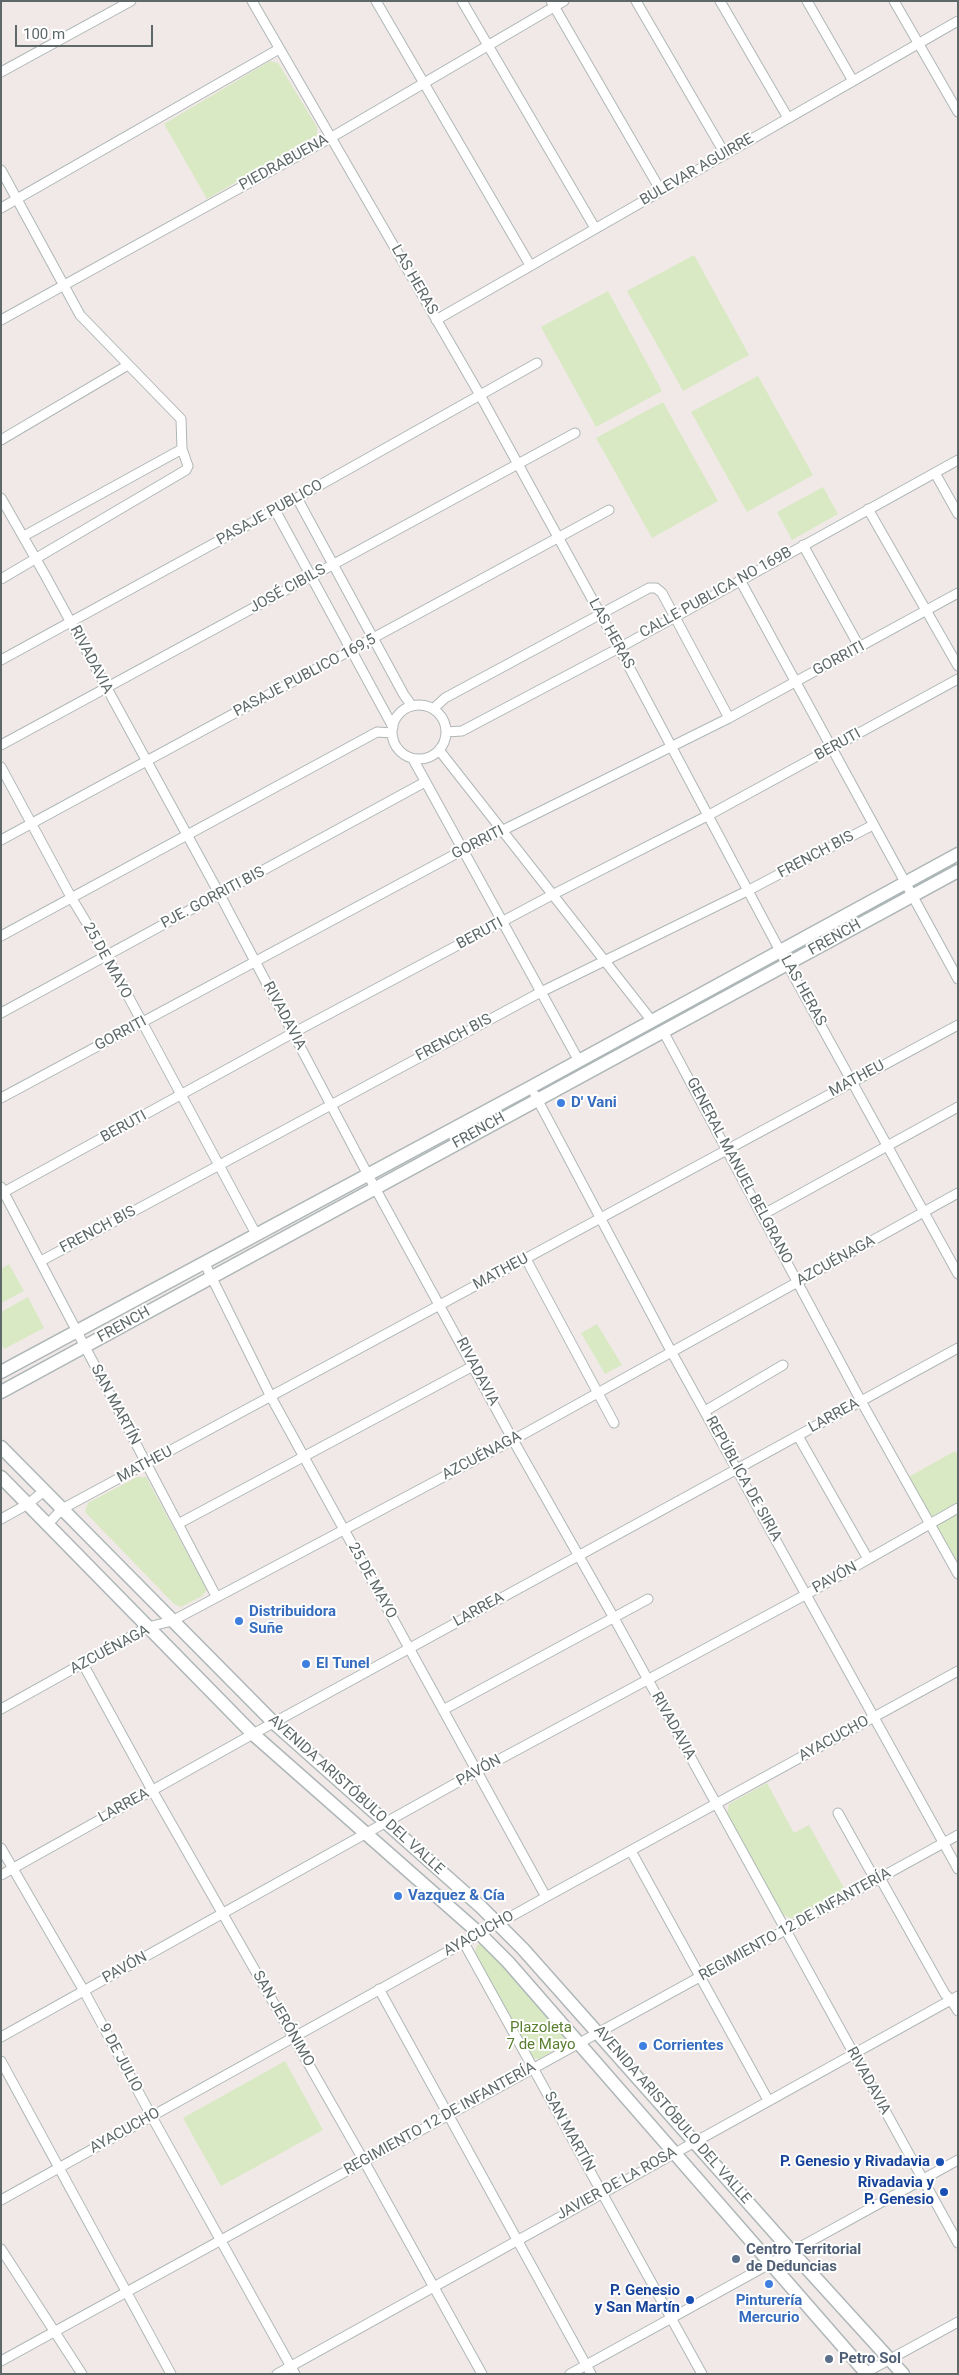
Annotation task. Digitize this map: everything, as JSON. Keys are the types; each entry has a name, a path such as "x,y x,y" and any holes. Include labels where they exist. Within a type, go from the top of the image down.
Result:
{"main road":[{"name":"FRENCH","path":"1,1372 531,1087 958,854"},
{"name":"FRENCH","path":"1,1392 958,871"},
{"name":"AVENIDA ARISTÓBULO DEL VALLE","path":"1,1447 274,1722 498,1924 598,2032 792,2252 903,2374"},
{"name":"AVENIDA ARISTÓBULO DEL VALLE","path":"1,1476 253,1734 480,1934 508,1962 772,2262 865,2373"}],"street":[{"path":"1,72 131,1"},
{"name":"LAS HERAS","path":"252,1 480,395 619,648 787,964 958,1274"},
{"path":"376,1 530,265"},
{"path":"462,1 595,228"},
{"name":"PIEDRABUENA","path":"1,320 332,137 488,46 552,4 564,1"},
{"path":"636,1 725,154"},
{"path":"720,1 788,118"},
{"path":"807,1 853,80"},
{"path":"894,1 958,112"},
{"path":"552,4 661,191"},
{"name":"BULEVAR AGUIRRE","path":"436,320 958,21"},
{"path":"1,208 279,49"},
{"path":"1,170 85,322 181,419 182,449 188,466 186,470 1,579"},
{"name":"PASAJE PUBLICO","path":"1,660 297,498 537,363"},
{"path":"1,440 128,365"},
{"name":"JOSÉ CIBILS","path":"1,745 575,433"},
{"path":"24,536 182,449"},
{"name":"CALLE PUBLICA NO 169B","path":"446,732 462,731 619,648 958,460"},
{"path":"935,473 958,514"},
{"name":"RIVADAVIA","path":"1,498 37,559 106,689 220,895 368,1175 513,1440 614,1618 784,1930 958,2243"},
{"path":"297,498 404,695 412,706"},
{"path":"868,509 958,666"},
{"path":"275,510 392,730 398,750 413,758 428,758 439,750 446,732 444,724 433,710 420,705 412,706 399,714 392,730"},
{"name":"PASAJE PUBLICO 169,5","path":"1,840 609,510"},
{"path":"804,545 860,648"},
{"path":"740,580 958,980"},
{"path":"433,710 445,698 649,588 656,588 662,593 729,718"},
{"name":"GORRITI","path":"1,1098 463,850 672,748 860,648 958,593"},
{"name":"BERUTI","path":"3,1190 552,895 709,815 958,678"},
{"path":"1,936 377,732 392,730"},
{"path":"439,750 652,1021"},
{"path":"413,758 578,1061"},
{"name":"25 DE MAYO","path":"1,767 71,897 106,955 256,1234"},
{"name":"PJE. GORRITI BIS","path":"1,1013 425,782"},
{"name":"FRENCH BIS","path":"41,1260 541,992 606,962 873,825"},
{"name":"MATHEU","path":"48,1524 62,1509 526,1259 726,1148 958,1025"},
{"name":"GENERAL MANUEL BELGRANO","path":"663,1031 861,1401 958,1574"},
{"name":"REPÚBLICA DE SIRIA","path":"531,1087 672,1351 958,1869"},
{"path":"762,1215 958,1108"},
{"name":"SAN MARTÍN","path":"3,1190 216,1596"},
{"name":"AZCUÉNAGA","path":"1,1709 148,1627 172,1621 513,1440 958,1194"},
{"path":"526,1259 614,1423"},
{"name":"25 DE MAYO","path":"204,1262 271,1396 476,1772 546,1896"},
{"name":"LARREA","path":"1,1875 274,1722 958,1348"},
{"path":"705,1411 783,1365"},
{"path":"178,1524 473,1366"},
{"path":"798,1436 868,1559"},
{"path":"1,1519 28,1504 44,1491"},
{"name":"PAVÓN","path":"1,2037 476,1772 806,1594 958,1508"},
{"path":"443,1710 648,1599"},
{"name":"SAN JERÓNIMO","path":"83,1664 152,1790 364,2161 482,2374"},
{"name":"AYACUCHO","path":"1,2200 546,1896 716,1805 958,1671"},
{"path":"838,1813 872,1874 880,1878 945,1994 954,1998 958,2012"},
{"name":"REGIMIENTO 12 DE INFANTERÍA","path":"1,2361 958,1835"},
{"name":"9 DE JULIO","path":"1,1848 84,1991 293,2370"},
{"path":"631,1851 702,1976 768,2100"},
{"name":"SAN MARTÍN","path":"464,1943 702,2374"},
{"path":"379,1989 590,2374"},
{"name":"JAVIER DE LA ROSA","path":"277,2374 293,2370 434,2286 954,1998"},
{"path":"1,2061 171,2374"},
{"path":"570,2374 958,2160"},
{"path":"1,2249 82,2374"},
{"path":"865,2373 958,2322"}],"green space":[{"path":"270,61 278,63 317,127 317,135 207,199 164,124"},
{"path":"694,255 749,355 683,391 627,291"},
{"path":"608,291 662,391 596,427 541,327"},
{"path":"758,376 813,475 747,512 691,412"},
{"path":"663,402 718,501 652,538 596,438"},
{"path":"823,487 838,514 792,540 777,512"},
{"path":"9,1264 24,1291 1,1303 1,1269"},
{"path":"28,1297 44,1328 4,1349 1,1344 1,1312"},
{"path":"597,1324 622,1365 605,1374 581,1333"},
{"path":"955,1451 958,1456 958,1565 905,1479"},
{"path":"137,1477 146,1477 207,1590 202,1596 181,1607 174,1604 85,1512 88,1503"},
{"path":"767,1783 794,1833 809,1825 845,1890 792,1919 783,1915 727,1813 729,1804"},
{"name":"Plazoleta 7 de Mayo","path":"481,1944 505,1966 564,2037 562,2046 539,2059 531,2057 475,1953 477,1945"},
{"path":"285,2061 323,2130 221,2186 183,2118"}],"place":[{"name":"D' Vani","path":"561,1103"},
{"name":"Distribuidora Suñe","path":"239,1621"},
{"name":"El Tunel","path":"306,1664"},
{"name":"Vazquez & Cía","path":"398,1896"},
{"name":"Corrientes","path":"643,2046"},
{"name":"P. Genesio y Rivadavia","path":"940,2162"},
{"name":"Rivadavia y P. Genesio","path":"944,2192"},
{"name":"Centro Territorial de Deduncias","path":"736,2259"},
{"name":"Pinturería Mercurio","path":"769,2284"},
{"name":"P. Genesio y San Martín","path":"690,2300"},
{"name":"Petro Sol","path":"829,2359"}]}
